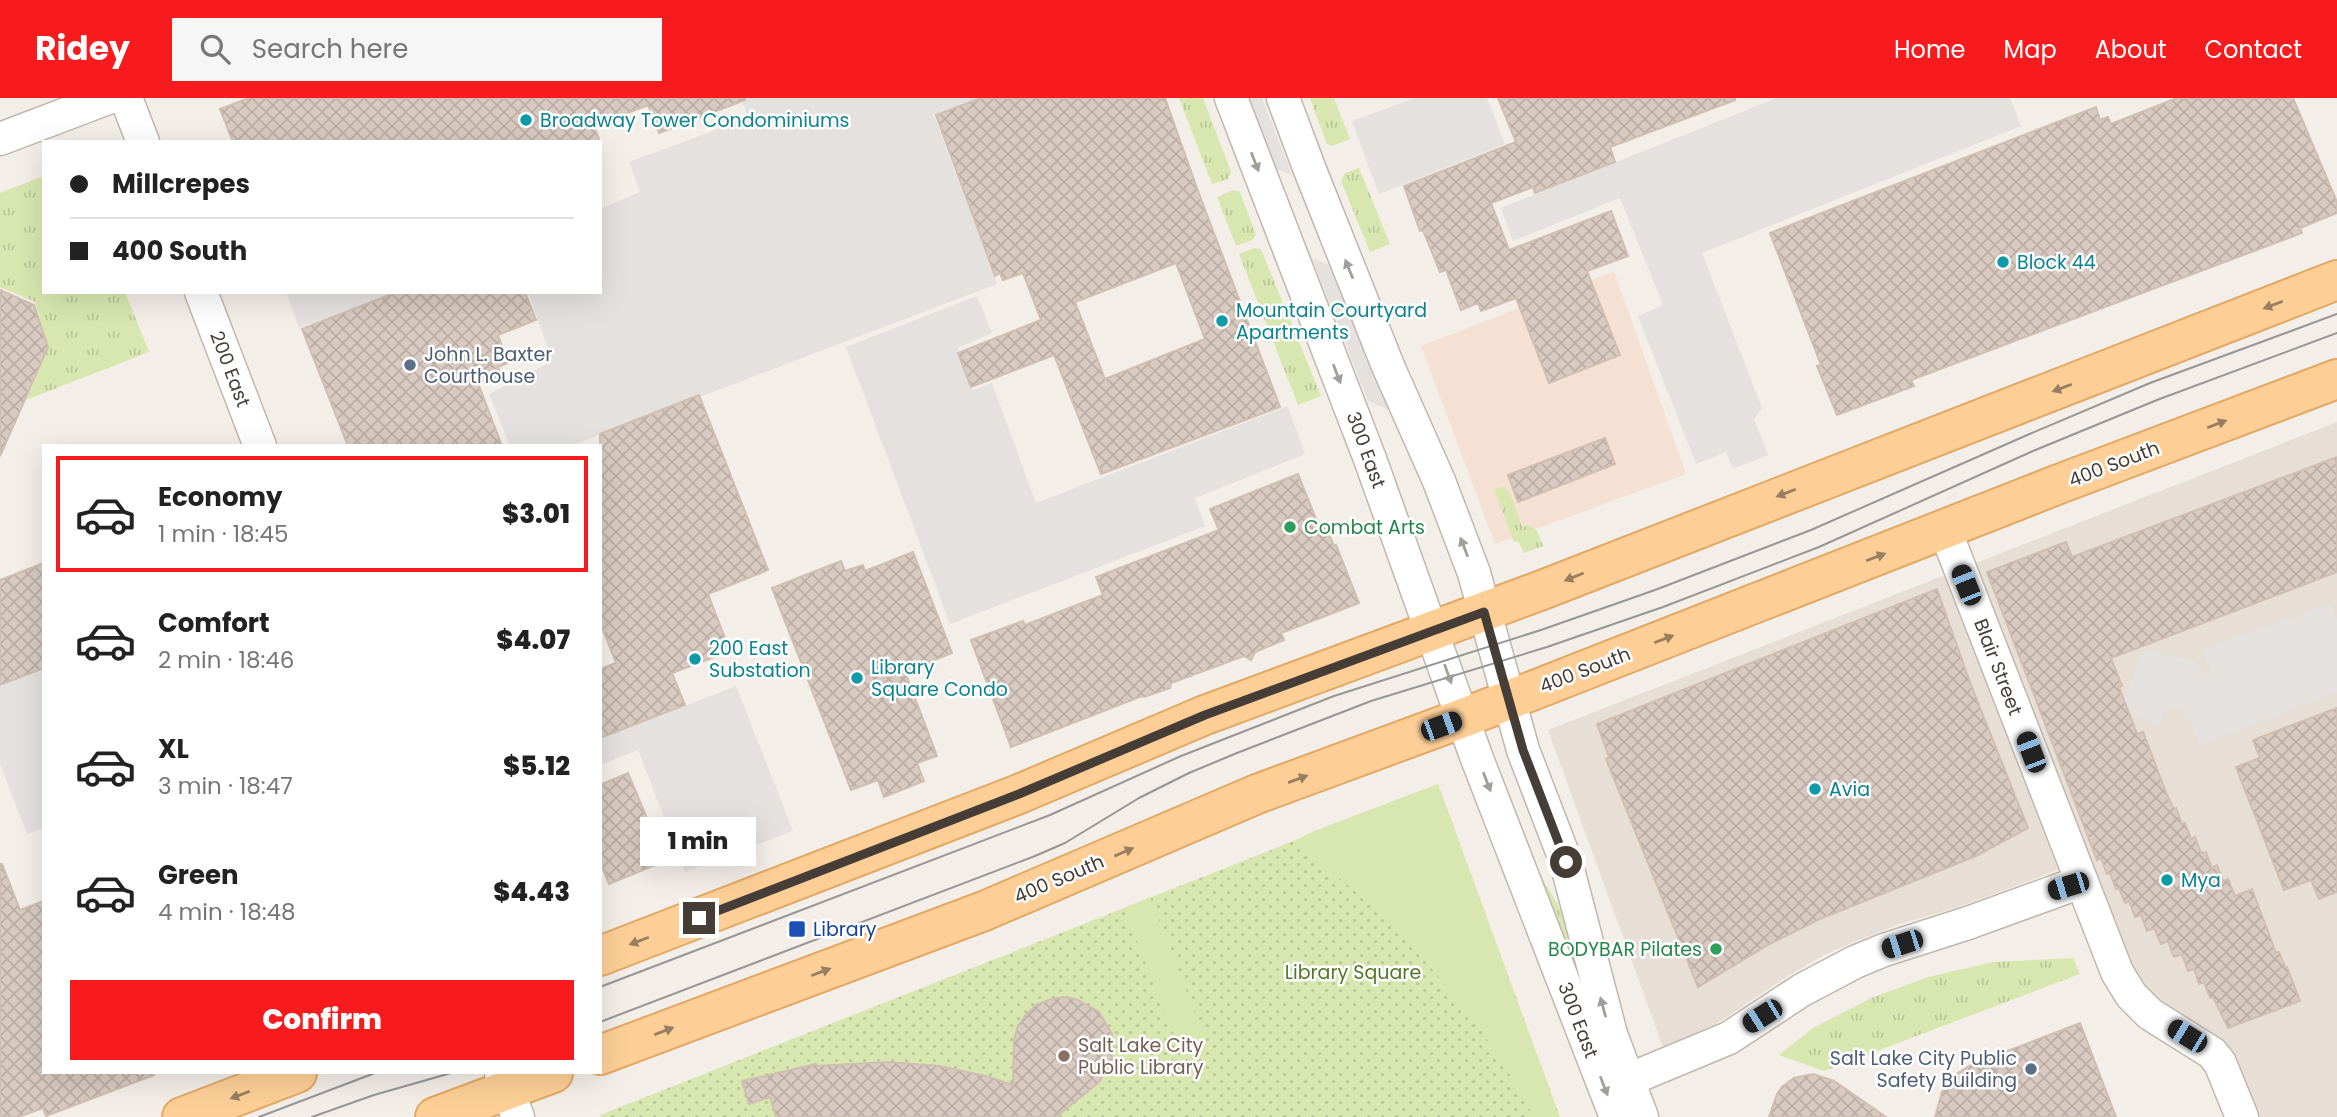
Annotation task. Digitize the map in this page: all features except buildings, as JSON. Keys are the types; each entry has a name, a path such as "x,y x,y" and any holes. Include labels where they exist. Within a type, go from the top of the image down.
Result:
{"main road":[{"path":"602,955 1019,794 1205,715 1484,612 2337,280"},
{"name":"400 South","path":"602,1054 984,911 1257,794 1463,718 2337,379"},
{"path":"182,1117 295,1074"},
{"path":"435,1117 508,1093 551,1074"}],"street":[{"path":"0,139 108,98"},
{"path":"126,98 142,140"},
{"name":"300 East","path":"1231,98 1357,426 1463,718 1616,1117"},
{"name":"300 East","path":"1283,98 1392,377 1439,481 1474,573 1523,750 1566,862 1602,1005 1642,1117"},
{"name":"200 East","path":"202,294 259,444"},
{"name":"Blair Street","path":"1945,530 2117,972 2131,995 2150,1014 2211,1053 2220,1063 2242,1117"},
{"path":"1628,1080 1728,1038 1802,990 1855,962 2081,882"}],"shaded area":[{"path":"741,98 978,98 934,115 997,284 575,444 509,444 489,394 552,361 529,294 602,294 602,208 640,192 629,162 748,118"},
{"path":"1240,98 1262,98 1292,175 1266,165"},
{"path":"1415,98 1487,98 1505,144 1379,194 1352,121"},
{"path":"1777,98 2010,98 2021,126 1702,253 1762,408 1754,419 1768,455 1733,469 1726,452 1696,464 1638,316 1663,305 1620,198 1513,241 1501,208"},
{"path":"1312,258 1340,269 1395,412 1368,401"},
{"path":"1614,271 1686,474 1495,544 1421,346"},
{"path":"287,294 397,294 299,328"},
{"path":"977,296 992,333 958,348 973,390 992,383 1036,503 1288,406 1305,454 1195,498 1205,526 950,624 846,347"},
{"path":"2337,422 2337,1117 2258,1117 2223,1042 2206,1028 2158,1000 2139,981 2087,858 1958,907 1897,925 1824,955 1716,1024 1663,1047 1548,730"},
{"path":"2331,603 2337,619 2337,692 2200,746 2188,714 2166,705 2159,726 2121,709 2144,648 2197,662 2204,675 2211,674 2203,649"},
{"path":"42,669 42,829 27,834 0,764 0,685"},
{"path":"736,686 793,831 685,872 638,750 602,764 602,738"}],"green space":[{"path":"1179,98 1203,98 1231,172 1228,179 1212,184"},
{"path":"1310,98 1334,98 1350,139 1332,146 1327,144"},
{"path":"1359,168 1390,244 1370,252 1341,181 1345,173"},
{"path":"42,177 42,294 126,294 149,352 26,400 48,347 35,302 0,287 0,193"},
{"path":"1233,190 1240,192 1256,235 1252,240 1236,246 1217,197"},
{"path":"1254,248 1261,249 1321,396 1298,405 1239,254"},
{"path":"1504,487 1510,493 1522,527 1530,526 1537,531 1543,546 1524,553 1518,541 1514,542 1494,489"},
{"name":"Library Square","path":"1438,784 1560,1117 600,1115"},
{"path":"1438,784 1559,1117 1533,1117 1486,1038 1429,966 1365,900 1294,841"},
{"path":"1529,857 1557,903 1573,937 1598,1030"},
{"path":"1150,897 1208,1046 1182,1056 1124,908"},
{"path":"2073,958 2080,974 1824,1071 1779,1055 1813,1028 1871,998 1928,977 1993,962"}],"tram line":[{"path":"602,986 1050,815 1181,756 1334,696 1541,630 1811,530 2150,383 2337,314"},
{"path":"602,1021 1035,856 1065,843 1139,798 1237,753 1371,701 1547,647 1663,607 1819,547 2033,451 2157,400 2337,333"},
{"path":"259,1117 372,1074"},
{"path":"312,1117 374,1095 448,1074"}],"place":[{"name":"Broadway Tower Condominiums","path":"526,120"},
{"name":"Block 44","path":"2003,262"},
{"name":"Mountain Courtyard Apartments","path":"1222,321"},
{"name":"John L. Baxter Courthouse","path":"410,365"},
{"name":"Combat Arts","path":"1290,527"},
{"name":"200 East Substation","path":"695,659"},
{"name":"Library Square Condo","path":"857,678"},
{"name":"Avia","path":"1815,789"},
{"name":"Mya","path":"2167,880"},
{"name":"Library","path":"797,929"},
{"name":"BODYBAR Pilates","path":"1716,949"},
{"name":"Salt Lake City Public Library","path":"1064,1056"},
{"name":"Salt Lake City Public Safety Building","path":"2031,1069"}],"route":[{"path":"699,918 1019,794 1205,715 1484,612 1523,750 1566,862"}]}
